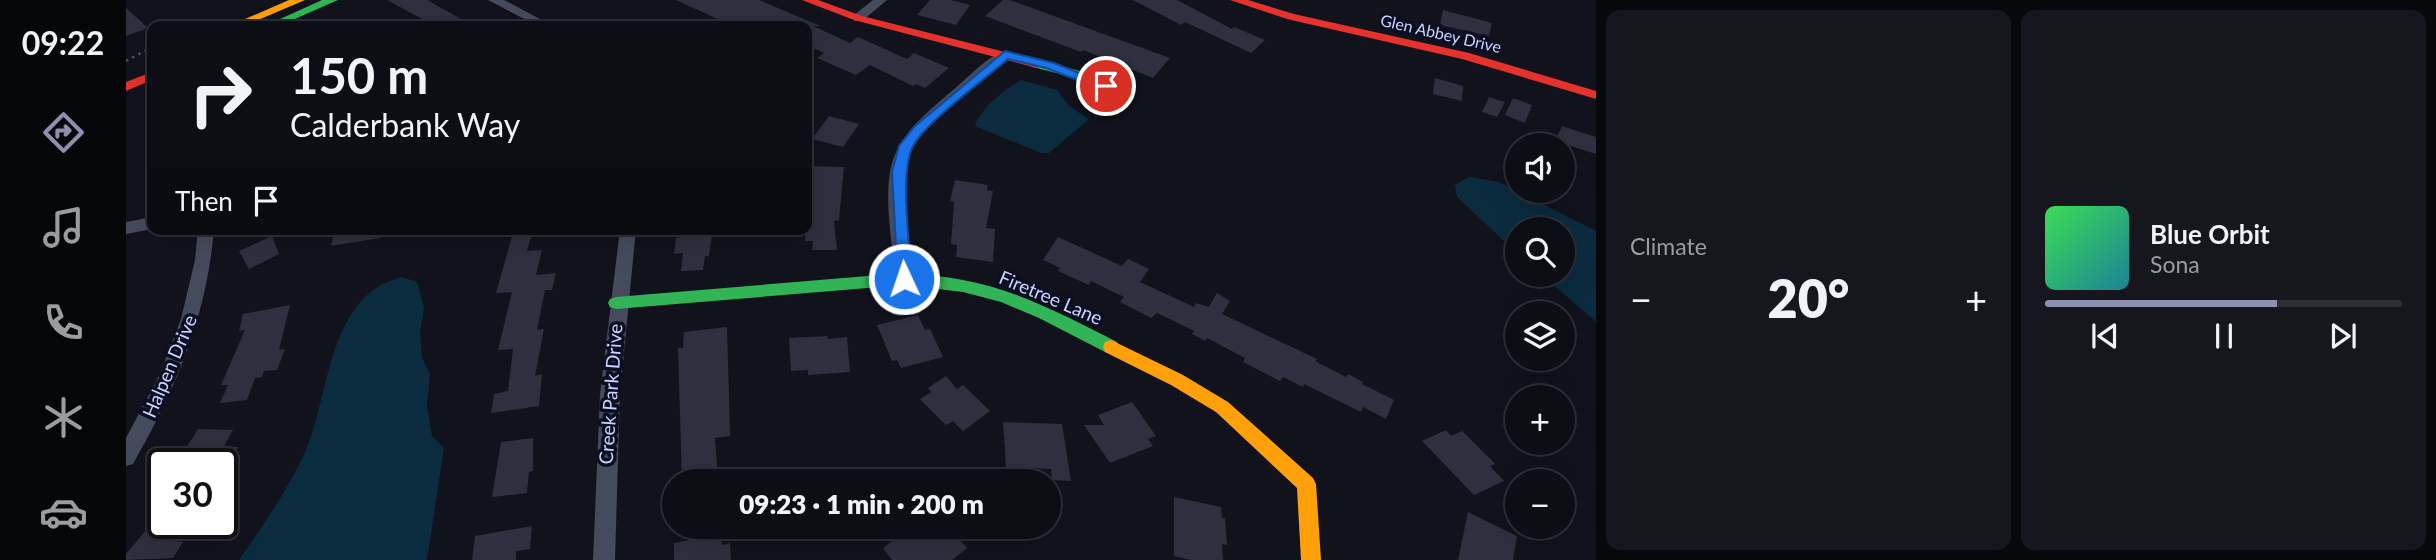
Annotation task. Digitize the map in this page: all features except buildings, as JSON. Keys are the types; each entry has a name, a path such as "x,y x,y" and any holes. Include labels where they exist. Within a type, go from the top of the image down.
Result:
{"street":[{"path":"247,21 299,0"},
{"path":"282,21 332,0"},
{"path":"494,0 537,21"},
{"path":"808,0 858,18 1050,66 1106,86 1103,102"},
{"path":"858,18 881,0"},
{"name":"Glen Abbey Drive","path":"1236,0 1291,17 1465,56 1596,95"},
{"path":"904,279 899,186 901,159 906,146 920,129 1005,55"},
{"path":"126,71 147,63"},
{"path":"126,87 147,78"},
{"path":"126,228 147,224"},
{"name":"Halpen Drive","path":"126,457 156,403 187,332 205,235"},
{"name":"Creek Park Drive","path":"604,560 606,440 616,303 627,235"},
{"name":"Firetree Lane","path":"616,303 904,279 963,286 1028,306 1110,345 1222,407 1306,484 1311,560"}],"path":[{"path":"126,61 147,50"}],"water":[{"path":"1021,80 1057,90 1069,106 1089,119 1049,153 1041,153 975,126 988,106"},
{"path":"1469,177 1499,182 1505,185 1505,203 1541,203 1568,217 1505,217 1505,242 1457,197 1455,185"},
{"path":"1575,220 1596,231 1596,322 1556,287 1575,287"},
{"path":"402,277 417,282 424,308 420,333 422,358 430,374 427,405 432,436 444,448 427,560 239,560 283,493 306,450 335,349 345,324 359,303 378,287"}],"traffic: fast":[{"path":"284,20 332,0"},
{"path":"1037,64 1076,74 1106,86 1103,102"},
{"path":"616,303 904,279 963,286 1005,297 1045,313 1111,347"}],"traffic: slow":[{"path":"247,21 299,0"},
{"path":"1111,347 1177,380 1222,407 1306,484 1311,560"}],"traffic: jam":[{"path":"808,0 858,18 1037,64"},
{"path":"1236,0 1291,17 1465,56 1596,95"},
{"path":"126,87 147,78"}],"route":[{"path":"904,279 899,172 906,146 920,129 1005,55 1050,66 1106,86"}]}
